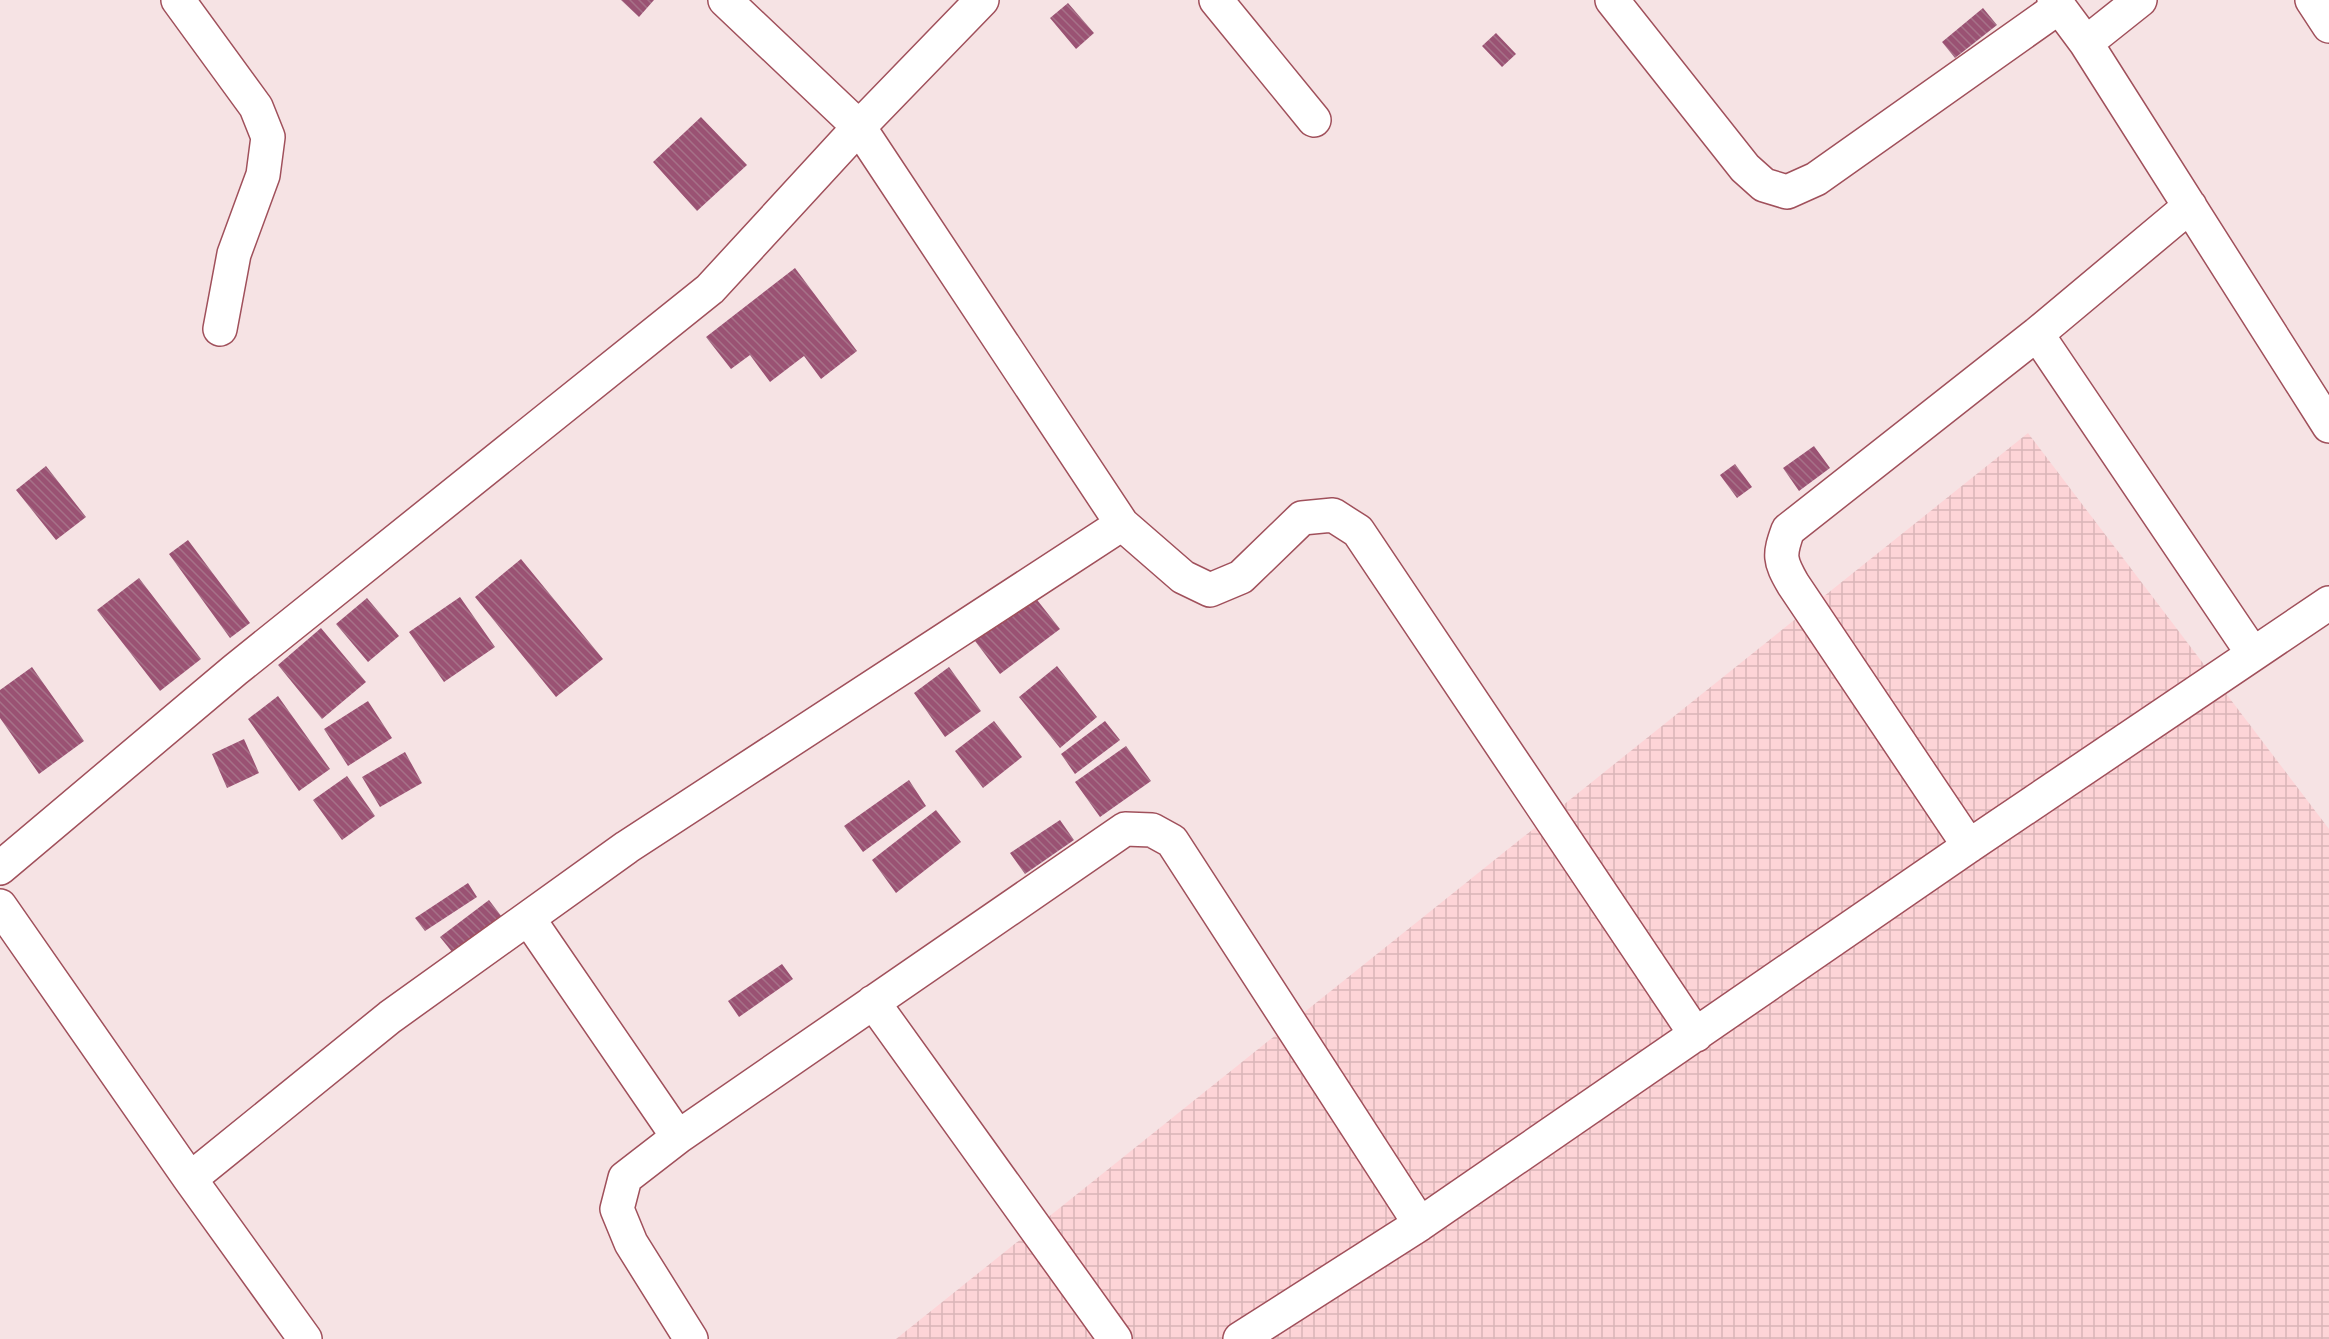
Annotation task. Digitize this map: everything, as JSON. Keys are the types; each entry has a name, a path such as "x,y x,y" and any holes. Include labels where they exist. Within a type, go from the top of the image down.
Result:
{"street":[{"path":"178,0 256,107 268,137 263,175 234,254 220,329"},
{"path":"725,0 859,127 1122,524 1183,577 1210,590 1241,577 1302,518 1333,515 1358,531 1696,1035"},
{"path":"0,868 235,670 710,289 859,127 982,0"},
{"path":"1216,0 1314,120"},
{"path":"1611,0 1746,168 1764,185 1787,192 1816,179 2057,3 2086,43 2329,426"},
{"path":"2086,43 2140,0"},
{"path":"2312,0 2329,26"},
{"path":"1969,846 1793,584 1784,568 1780,551 1788,530 2037,334 2190,207"},
{"path":"2037,334 2253,654"},
{"path":"190,1179 390,1017 627,846 1122,524"},
{"path":"1240,1339 1420,1224 1969,846 2329,603"},
{"path":"691,1339 631,1243 617,1209 625,1178 678,1137 1125,830 1152,830 1172,841 1420,1224"},
{"path":"0,906 190,1179 305,1339"},
{"path":"528,918 678,1137"},
{"path":"873,1002 1114,1339"}],"shaded area":[{"path":"2028,433 2329,829 2329,1339 896,1339"}],"building":[{"path":"621,0 654,0 639,17"},
{"path":"1068,3 1094,33 1076,49 1050,18"},
{"path":"1983,8 1997,25 1955,58 1942,42"},
{"path":"1496,33 1516,54 1502,67 1482,46"},
{"path":"701,117 747,165 697,211 653,162"},
{"path":"795,268 857,351 821,379 804,356 770,382 750,355 731,369 706,337"},
{"path":"1814,446 1830,468 1799,491 1783,468"},
{"path":"1735,464 1752,487 1737,498 1720,475"},
{"path":"46,466 86,517 56,540 16,490"},
{"path":"188,540 250,623 230,638 169,554"},
{"path":"521,559 603,659 556,697 475,597"},
{"path":"139,578 201,659 160,691 97,610"},
{"path":"1034,596 1060,629 1000,674 975,641"},
{"path":"460,597 495,647 444,682 409,632"},
{"path":"367,598 399,636 368,662 336,624"},
{"path":"321,628 366,682 322,719 278,665"},
{"path":"1057,666 1097,717 1060,748 1019,697"},
{"path":"32,667 84,741 39,774 0,718 0,690"},
{"path":"949,667 981,711 945,737 914,693"},
{"path":"278,696 330,769 299,791 248,719"},
{"path":"368,701 392,738 348,766 324,729"},
{"path":"994,721 1022,757 983,788 955,751"},
{"path":"1105,721 1120,740 1075,774 1061,754"},
{"path":"244,739 259,773 227,788 212,754"},
{"path":"1126,746 1151,781 1100,817 1075,782"},
{"path":"405,752 422,783 380,807 362,777"},
{"path":"347,776 375,816 342,840 313,800"},
{"path":"909,780 926,806 863,852 844,826"},
{"path":"936,810 961,842 896,893 872,860"},
{"path":"1060,820 1074,840 1025,874 1010,853"},
{"path":"468,883 477,897 425,931 415,918"},
{"path":"489,900 505,921 457,958 440,937"},
{"path":"782,964 793,979 739,1017 728,1001"}]}
